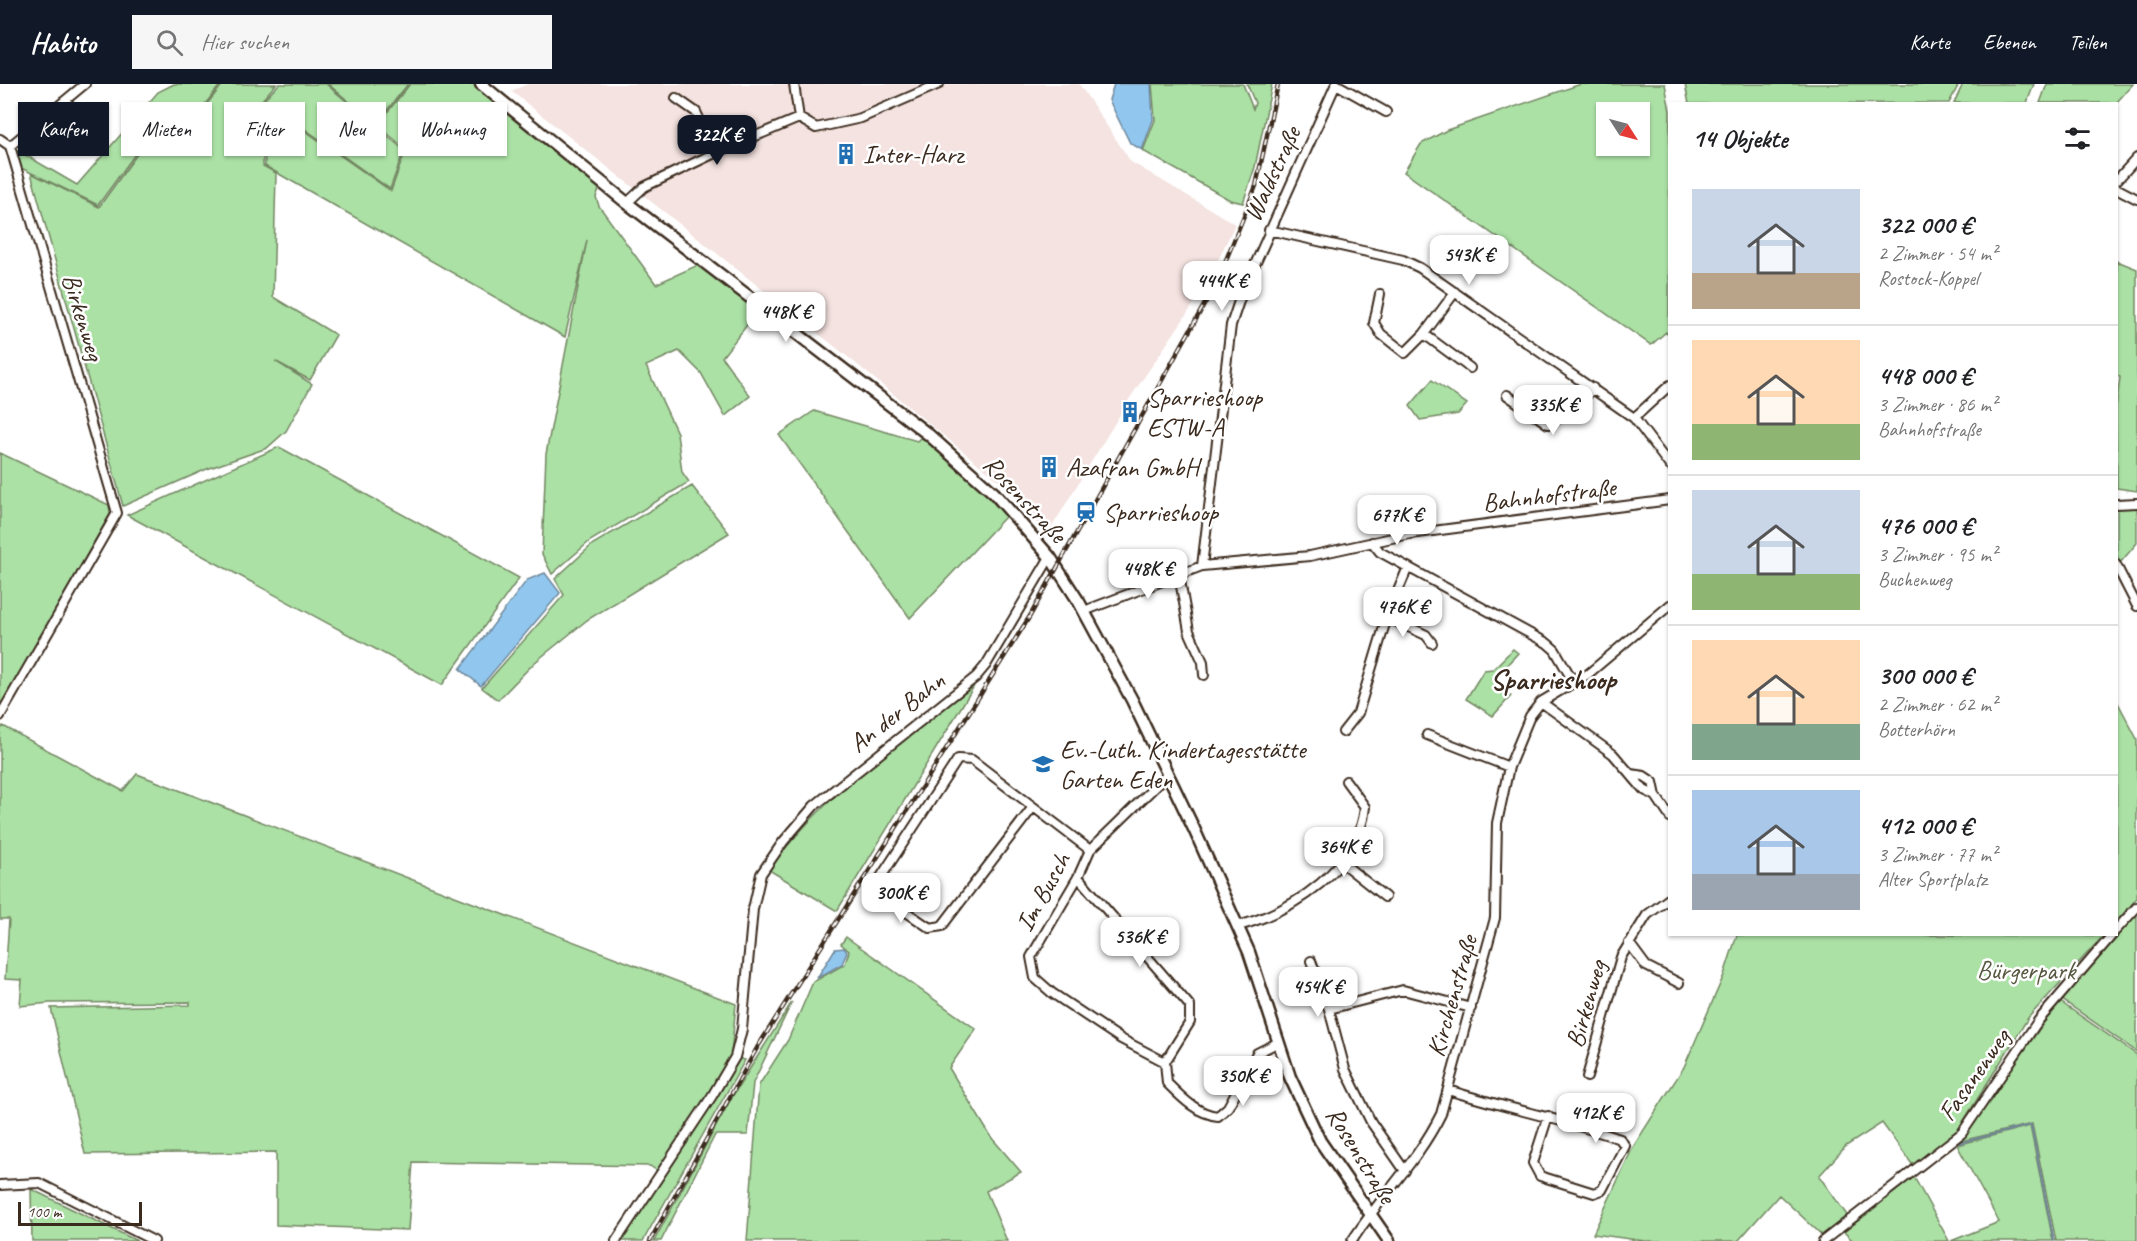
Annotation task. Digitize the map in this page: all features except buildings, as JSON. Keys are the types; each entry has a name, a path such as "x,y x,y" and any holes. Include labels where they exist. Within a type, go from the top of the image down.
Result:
{"main road":[{"name":"Rosenstraße","path":"481,84 627,203 929,435 994,493 1050,557 1084,611 1168,774 1238,926 1290,1077 1320,1141 1389,1241"}],"street":[{"path":"0,139 10,146 85,84"},
{"path":"794,84 799,118 816,129 861,118 939,84"},
{"name":"Waldstraße","path":"1202,566 1231,325 1269,230 1336,84 1386,112"},
{"path":"676,98 696,112 715,153"},
{"path":"627,203 644,187 715,153 799,118"},
{"name":"Birkenweg","path":"0,716 117,513 10,146"},
{"path":"2118,179 2137,158"},
{"path":"2118,189 2137,199"},
{"path":"1269,230 1403,260 1420,268 1634,418 1668,463"},
{"path":"1380,294 1374,323 1381,334 1405,353 1424,334 1455,292"},
{"path":"1424,334 1470,368"},
{"path":"1634,418 1668,387"},
{"path":"1507,395 1548,424 1576,407 1593,388"},
{"name":"Bahnhofstraße","path":"1084,611 1202,566 1310,556 1410,534 1668,500"},
{"path":"2118,504 2137,503"},
{"path":"1372,542 1380,552 1547,643 1555,650 1573,681"},
{"name":"An der Bahn","path":"616,1241 712,1096 735,1057 742,1029 757,889 761,874 783,842 814,806 976,676 986,664 1050,557"},
{"path":"1342,732 1358,713 1388,617 1408,567"},
{"path":"2118,568 2137,606"},
{"path":"1179,575 1189,631 1203,662 1204,675"},
{"name":"Kirchenstraße","path":"1352,1241 1370,1213 1430,1136 1448,1090 1495,918 1497,823 1509,767 1530,716 1541,702 1588,674 1668,607"},
{"path":"1388,617 1426,635 1432,643"},
{"path":"1541,702 1613,754 1644,790 1656,796 1668,814"},
{"path":"1427,735 1509,767"},
{"path":"1033,807 942,926 930,928 887,899 879,888 879,880 958,759 972,760 1090,850"},
{"name":"Im Busch","path":"1164,1062 1121,1039 1052,993 1035,978 1031,957 1078,877 1090,850 1168,774"},
{"path":"1238,926 1255,921 1301,899 1341,862 1363,826 1365,807 1346,781"},
{"path":"1341,862 1385,897"},
{"path":"1078,877 1190,1006 1190,1022 1164,1062 1167,1083 1189,1105 1218,1116 1228,1107 1257,1053 1278,1042"},
{"name":"Birkenweg","path":"1587,1077 1621,957 1647,915 1668,899"},
{"path":"2118,928 2137,907"},
{"name":"Fasanenweg","path":"1822,1241 1962,1133 2038,1022 2111,936"},
{"name":"Birkenweg","path":"1629,943 1646,966 1678,983"},
{"path":"1311,961 1329,1009 1345,1069 1371,1122 1405,1171"},
{"path":"1329,1009 1403,990 1471,1008"},
{"path":"1448,1090 1514,1110 1548,1116 1620,1139 1625,1146 1602,1190 1594,1193 1540,1176 1533,1163 1548,1116"},
{"path":"0,1185 39,1183 154,1241"}],"shaded area":[{"path":"528,84 1079,84 1131,162 1235,224 1206,286 1130,398 1047,535 1004,485 843,353 511,91"}],"green space":[{"path":"174,84 221,84 207,102 149,102 158,92"},
{"path":"223,84 276,84 262,102 224,102 224,156 263,156 263,166 276,173 273,297 336,335 310,380 275,361 312,384 286,431 267,448 207,469 123,506 31,173 99,207 136,156 212,156 212,102 209,102"},
{"path":"279,84 326,84 347,102 317,102 317,137 305,129 305,102 267,102 264,100"},
{"path":"328,84 408,84 386,112 386,102 350,102"},
{"path":"410,84 474,84 496,102 398,102 398,142 386,132 386,114"},
{"path":"1152,84 1243,84 1253,109 1255,103 1247,84 1272,84 1255,167 1243,203 1230,200 1143,151 1155,120"},
{"path":"1581,84 1665,84 1668,102 1668,335 1666,332 1651,345 1404,172 1421,144 1447,130"},
{"path":"1685,84 1959,84 1950,102 1689,102"},
{"path":"1963,84 2034,84 2027,102 1954,102"},
{"path":"2047,84 2133,84 2117,102 2040,102"},
{"path":"507,111 600,187 596,197 599,206 656,284 698,265 758,311 722,357 750,396 725,416 701,373 679,351 646,366 677,433 682,472 689,482 590,541 552,574 542,554 546,454 587,240 565,337 265,166 265,156 305,156 305,131 317,139 317,156 341,156 391,191 404,156 507,156"},
{"path":"121,134 121,156 134,156 98,205 19,167 14,151 18,151 18,156 27,156 77,185 102,156 109,156 109,148"},
{"path":"386,135 398,145 398,156 402,156 390,189 343,156 386,156"},
{"path":"2118,261 2137,269 2137,491 2118,488 2120,377 2118,376"},
{"path":"1432,380 1467,404 1458,414 1420,420 1410,406"},
{"path":"814,411 917,441 921,437 989,496 1006,516 910,618 779,435"},
{"path":"279,447 519,578 442,685 127,515"},
{"path":"0,453 109,505 110,514 0,707"},
{"path":"692,486 729,533 587,620 534,663 498,700 482,688 564,595 555,579 593,544"},
{"path":"2127,505 2137,506 2137,543 2120,563 2118,558 2118,508"},
{"path":"1513,649 1518,653 1493,680 1511,696 1493,716 1466,699 1484,670 1493,669"},
{"path":"974,686 837,911 769,870 790,843 838,793 864,770"},
{"name":"Bürgerpark","path":"2118,703 2137,739 2137,898 2118,920"},
{"path":"3,726 123,791 137,774 736,1004 731,1054 709,1096 659,1172 650,1166 413,1162 408,1230 276,1225 276,1152 85,1154 51,1008 190,1005 190,1002 50,1003 20,1006 22,980 5,979 9,919 0,919 0,730"},
{"path":"2137,914 2137,1052 2061,999"},
{"path":"1737,936 2103,936 2028,1018 1958,1130 1914,1167 1882,1123 1846,1146 1819,1176 1849,1218 1823,1236 1779,1195 1738,1241 1645,1241 1593,1234 1633,1147 1684,1067 1724,975"},
{"path":"846,937 976,1029 949,1068 991,1137 1021,1172 986,1191 1007,1241 747,1241 759,1085 788,1040 813,982 845,964 849,951 841,944"},
{"path":"2059,1001 2137,1055 2137,1241 2056,1241 2032,1124 1961,1141"},
{"path":"792,1002 753,1083 748,1135 715,1135 661,1241 654,1241 732,1097"},
{"path":"737,1058 745,1060 643,1241 621,1241"},
{"path":"2030,1126 2053,1241 1951,1241 1999,1222 1957,1145"},
{"path":"1914,1177 1949,1241 1853,1241 1844,1232"},
{"path":"31,1189 137,1241 32,1241"}],"water":[{"path":"1114,84 1151,84 1153,120 1142,150 1130,143 1109,100"},
{"path":"545,573 560,593 481,686 460,669 527,580"},
{"path":"844,948 847,952 842,964 817,978 835,949"}],"waterway":[{"path":"1959,1143 2031,1125 2054,1241"}],"railway":[{"path":"650,1241 757,1048 1030,616 1217,282 1256,186 1278,84"}],"place":[{"name":"Inter-Harz","path":"846,154"},
{"name":"Sparrieshoop ESTW-A","path":"1130,412"},
{"name":"Azafran GmbH","path":"1049,467"},
{"name":"Sparrieshoop","path":"1086,512"},
{"name":"Ev.-Luth. Kindertagesstätte Garten Eden","path":"1043,764"}],"district":[{"name":"Sparrieshoop","path":"1553,679"}]}
